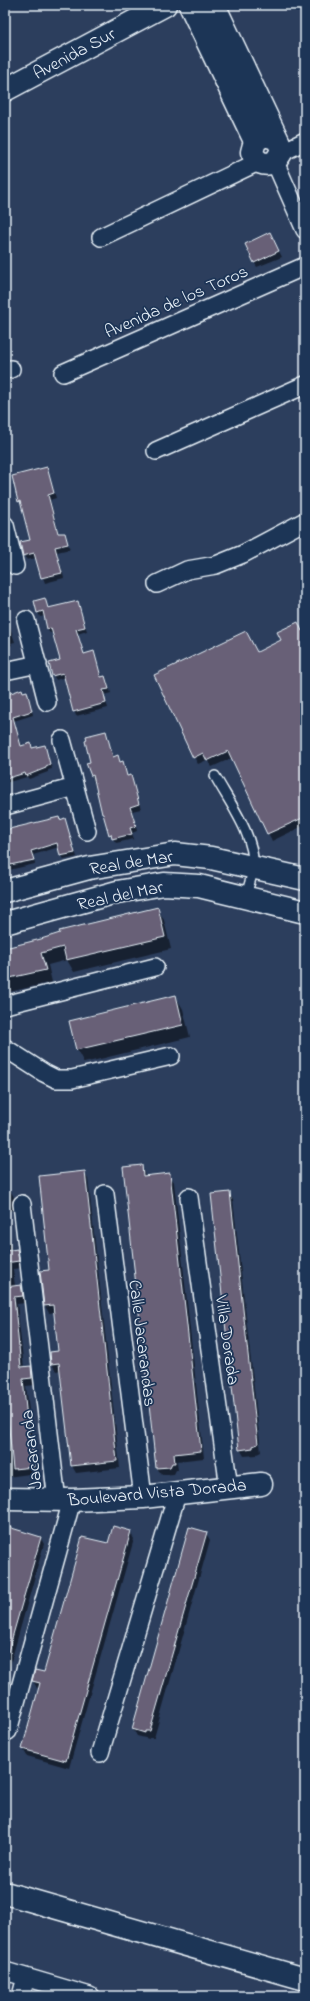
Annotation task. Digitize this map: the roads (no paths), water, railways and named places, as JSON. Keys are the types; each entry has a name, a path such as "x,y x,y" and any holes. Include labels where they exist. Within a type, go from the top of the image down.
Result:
{"street":[{"name":"Avenida Sur","path":"5,90 165,5"},
{"path":"190,5 269,151"},
{"path":"214,5 269,151 305,230"},
{"path":"101,237 269,151 305,141"},
{"name":"Avenida de los Toros","path":"63,373 305,266"},
{"path":"156,451 305,385"},
{"path":"157,584 187,570 216,565 243,554 305,521"},
{"path":"5,525 15,566"},
{"path":"26,620 47,702"},
{"path":"5,671 38,664"},
{"path":"62,740 87,830"},
{"path":"5,806 75,787"},
{"name":"Real de Mar","path":"5,891 89,868 175,854 211,858 305,879"},
{"name":"Real del Mar","path":"5,922 117,892 164,884 199,886 305,912"},
{"path":"5,1005 155,967"},
{"path":"5,1048 56,1079 72,1079 171,1056"},
{"name":"Calle Jacarandas","path":"105,1194 143,1497"},
{"name":"Villa Dorada","path":"189,1197 229,1488"},
{"name":"Jacaranda","path":"22,1204 65,1500"},
{"name":"Boulevard Vista Dorada","path":"5,1499 65,1500 143,1497 261,1484"},
{"path":"100,1752 177,1494"},
{"path":"8,1731 65,1500"},
{"path":"5,1893 301,1975"},
{"path":"5,1971 90,1996"},
{"path":"21,1996 26,1977"}],"lane":[{"path":"215,776 248,835 253,854 253,868 245,898"}]}
